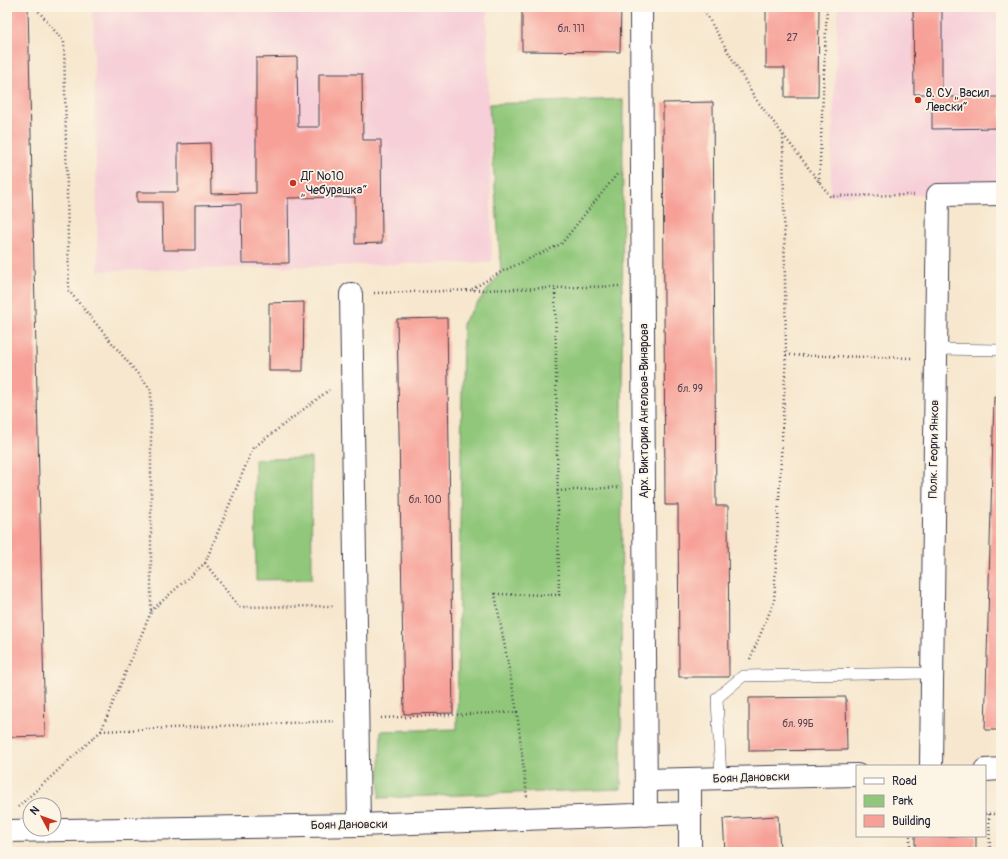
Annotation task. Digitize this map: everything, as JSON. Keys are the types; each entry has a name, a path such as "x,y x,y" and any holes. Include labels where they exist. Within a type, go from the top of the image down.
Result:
{"street":[{"name":"Арх. Виктория Ангелова-Винарова","path":"642,7 646,815"},
{"path":"938,195 1001,194"},
{"name":"Полк. Георги Янков","path":"931,765 938,195"},
{"path":"351,294 359,825"},
{"path":"986,770 1001,769"},
{"name":"Боян Дановски","path":"646,780 856,775"},
{"path":"690,780 690,852"},
{"name":"Боян Дановски","path":"10,821 359,825 690,813"}],"lane":[{"path":"935,354 1001,350"},
{"path":"721,779 717,698 743,676 932,674"}],"path":[{"path":"10,821 101,731 151,612 151,390 69,291 64,42 35,7"},
{"path":"702,7 755,98 830,196 938,195"},
{"path":"819,182 827,7"},
{"path":"743,676 774,602 786,355 783,134"},
{"path":"472,289 501,272 561,244 619,171"},
{"path":"351,294 472,289 644,286"},
{"path":"530,819 517,712 495,594 559,596 555,287"},
{"path":"786,355 935,354"},
{"path":"151,612 205,563 253,448 332,388 353,366"},
{"path":"557,491 645,485"},
{"path":"205,563 239,607 356,605"},
{"path":"101,731 517,712"},
{"path":"990,852 989,814 1001,814"},
{"path":"910,837 910,852"}],"shaded area":[{"name":"ДГ №10 „Чебурашка“","path":"93,7 487,7 492,262 98,271"},
{"name":"8. СУ „Васил Левски“","path":"838,7 1001,7 1001,194 830,196"}],"green space":[{"path":"623,99 621,789 379,798 381,731 457,729 463,322 501,272 489,104"},
{"path":"311,458 312,579 256,580 255,459"}],"building":[{"path":"7,7 28,7 45,736 7,737"},
{"path":"522,7 621,7 620,52 522,51"},
{"path":"766,7 819,7 818,97 785,97 785,68 766,68"},
{"path":"913,7 942,7 942,97 1001,97 1001,128 932,129 932,94 914,94"},
{"path":"297,57 298,127 319,127 319,74 362,74 363,140 381,140 382,243 355,244 355,197 288,198 289,263 242,263 241,204 195,205 195,250 163,250 162,202 137,202 137,192 178,192 178,144 210,143 211,194 256,193 256,58"},
{"path":"713,102 716,506 728,506 729,677 679,677 678,505 665,505 663,103"},
{"path":"304,302 303,371 269,371 269,303"},
{"path":"447,318 453,713 404,714 397,319"},
{"path":"994,397 1001,398 1001,730 985,730"},
{"path":"846,697 847,750 749,751 749,698"},
{"path":"778,816 780,850 725,852 723,819"},
{"path":"915,837 976,837 976,852 915,852"}],"place":[{"name":"8. СУ „Васил Левски“","path":"918,100"},
{"name":"ДГ №10 „Чебурашка“","path":"293,183"}]}
